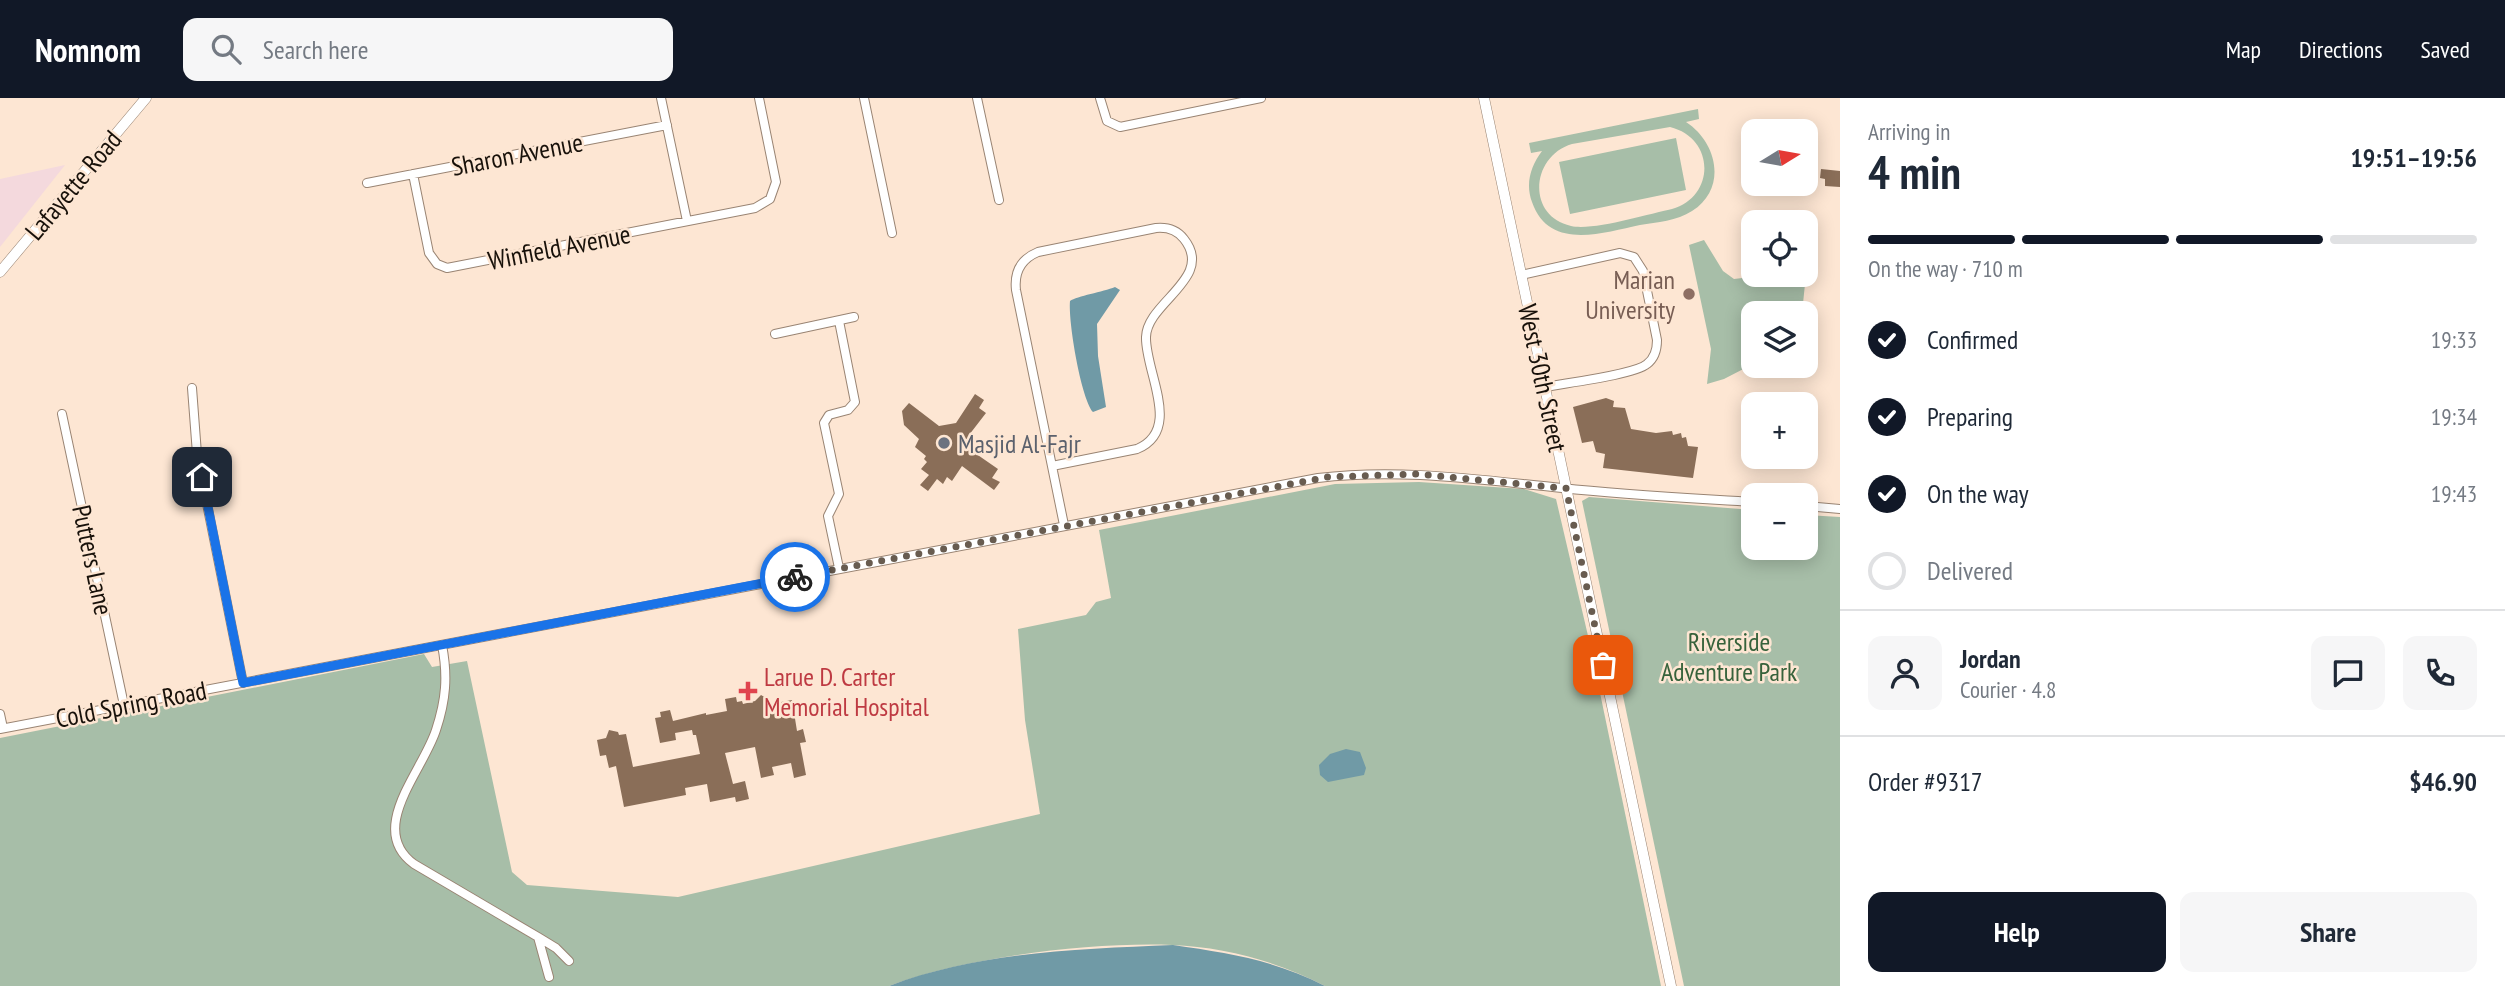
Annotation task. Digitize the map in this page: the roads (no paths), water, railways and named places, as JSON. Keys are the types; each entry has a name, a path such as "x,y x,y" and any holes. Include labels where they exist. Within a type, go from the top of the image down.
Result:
{"main road":[{"name":"Lafayette Road","path":"0,272 146,98"},
{"name":"West 30th Street","path":"1484,98 1671,986"}],"street":[{"path":"661,98 687,221"},
{"name":"Winfield Avenue","path":"413,174 429,253 437,264 447,268 755,208 771,197 776,177 760,98"},
{"path":"864,98 892,233"},
{"path":"977,98 999,200"},
{"path":"1100,98 1105,116 1114,125 1123,126 1233,101 1261,98"},
{"name":"Sharon Avenue","path":"367,183 667,125"},
{"path":"1052,466 1137,449 1156,434 1160,414 1146,332 1153,316 1184,282 1190,269 1192,260 1188,243 1176,232 1156,228 1038,252 1021,264 1015,282 1052,466 1064,525"},
{"path":"1521,275 1620,253 1634,257 1643,271 1657,340 1657,350 1651,359 1638,369 1545,387"},
{"path":"775,334 854,317"},
{"path":"839,321 855,402 848,410 829,415 824,423 839,494 828,516 839,568"},
{"path":"192,388 197,454 243,683"},
{"name":"Putters Lane","path":"62,414 124,705"},
{"name":"Cold Spring Road","path":"1,728 1288,483 1355,475 1435,475 1741,501"},
{"path":"1818,507 1840,509"},
{"path":"442,645 447,677 446,694 431,744 396,815 396,841 402,853 412,863 556,948 569,961"},
{"path":"0,714 1,728"},
{"path":"538,937 549,977"}],"water":[{"path":"1115,287 1120,290 1097,324 1098,356 1106,407 1093,412 1084,392 1076,359 1070,301"},
{"path":"1346,749 1360,752 1366,768 1364,775 1328,782 1320,775 1319,765 1330,754"},
{"path":"1173,945 1269,964 1325,986 889,986 923,975 993,959 1065,951"}],"place":[{"name":"Marian University","path":"1689,294"},
{"name":"Masjid Al-Fajr","path":"944,443"},
{"name":"Larue D. Carter Memorial Hospital","path":"748,691"}],"park label":[{"name":"Riverside Adventure Park","path":"1729,656"}]}
